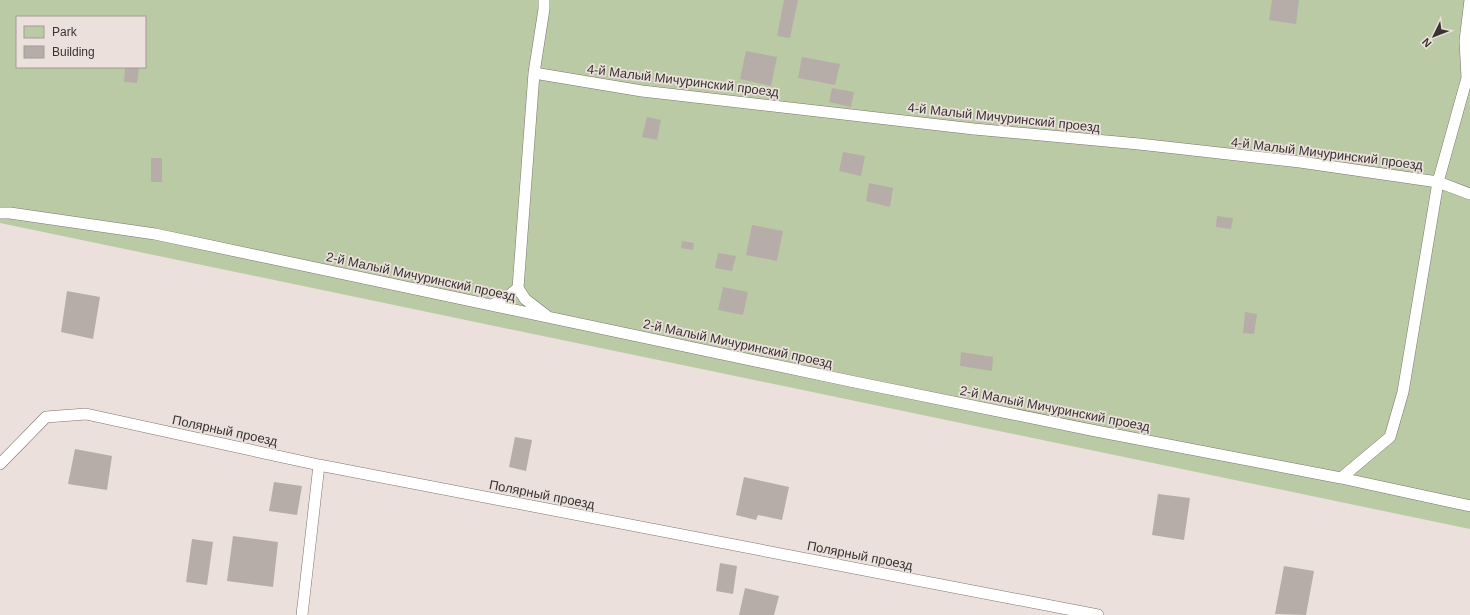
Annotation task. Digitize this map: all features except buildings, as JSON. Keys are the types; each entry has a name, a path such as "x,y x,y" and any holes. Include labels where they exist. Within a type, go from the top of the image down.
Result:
{"lane":[{"path":"544,0 544,9 534,74 518,288 525,299 550,318"},
{"path":"1341,478 1390,437 1403,392 1438,182 1467,78 1465,41 1470,0"},
{"name":"4-й Малый Мичуринский проезд","path":"534,74 642,91 974,129 1139,144 1300,162 1438,182 1470,194"},
{"name":"2-й Малый Мичуринский проезд","path":"0,213 10,213 155,234 550,318 1096,431 1341,478 1470,506"},
{"path":"492,305 506,298 518,288"},
{"name":"Полярный проезд","path":"0,464 46,417 86,414 320,465 1098,615"},
{"path":"302,615 320,465"}],"green space":[{"path":"0,0 1470,0 1470,529 0,223"}]}
